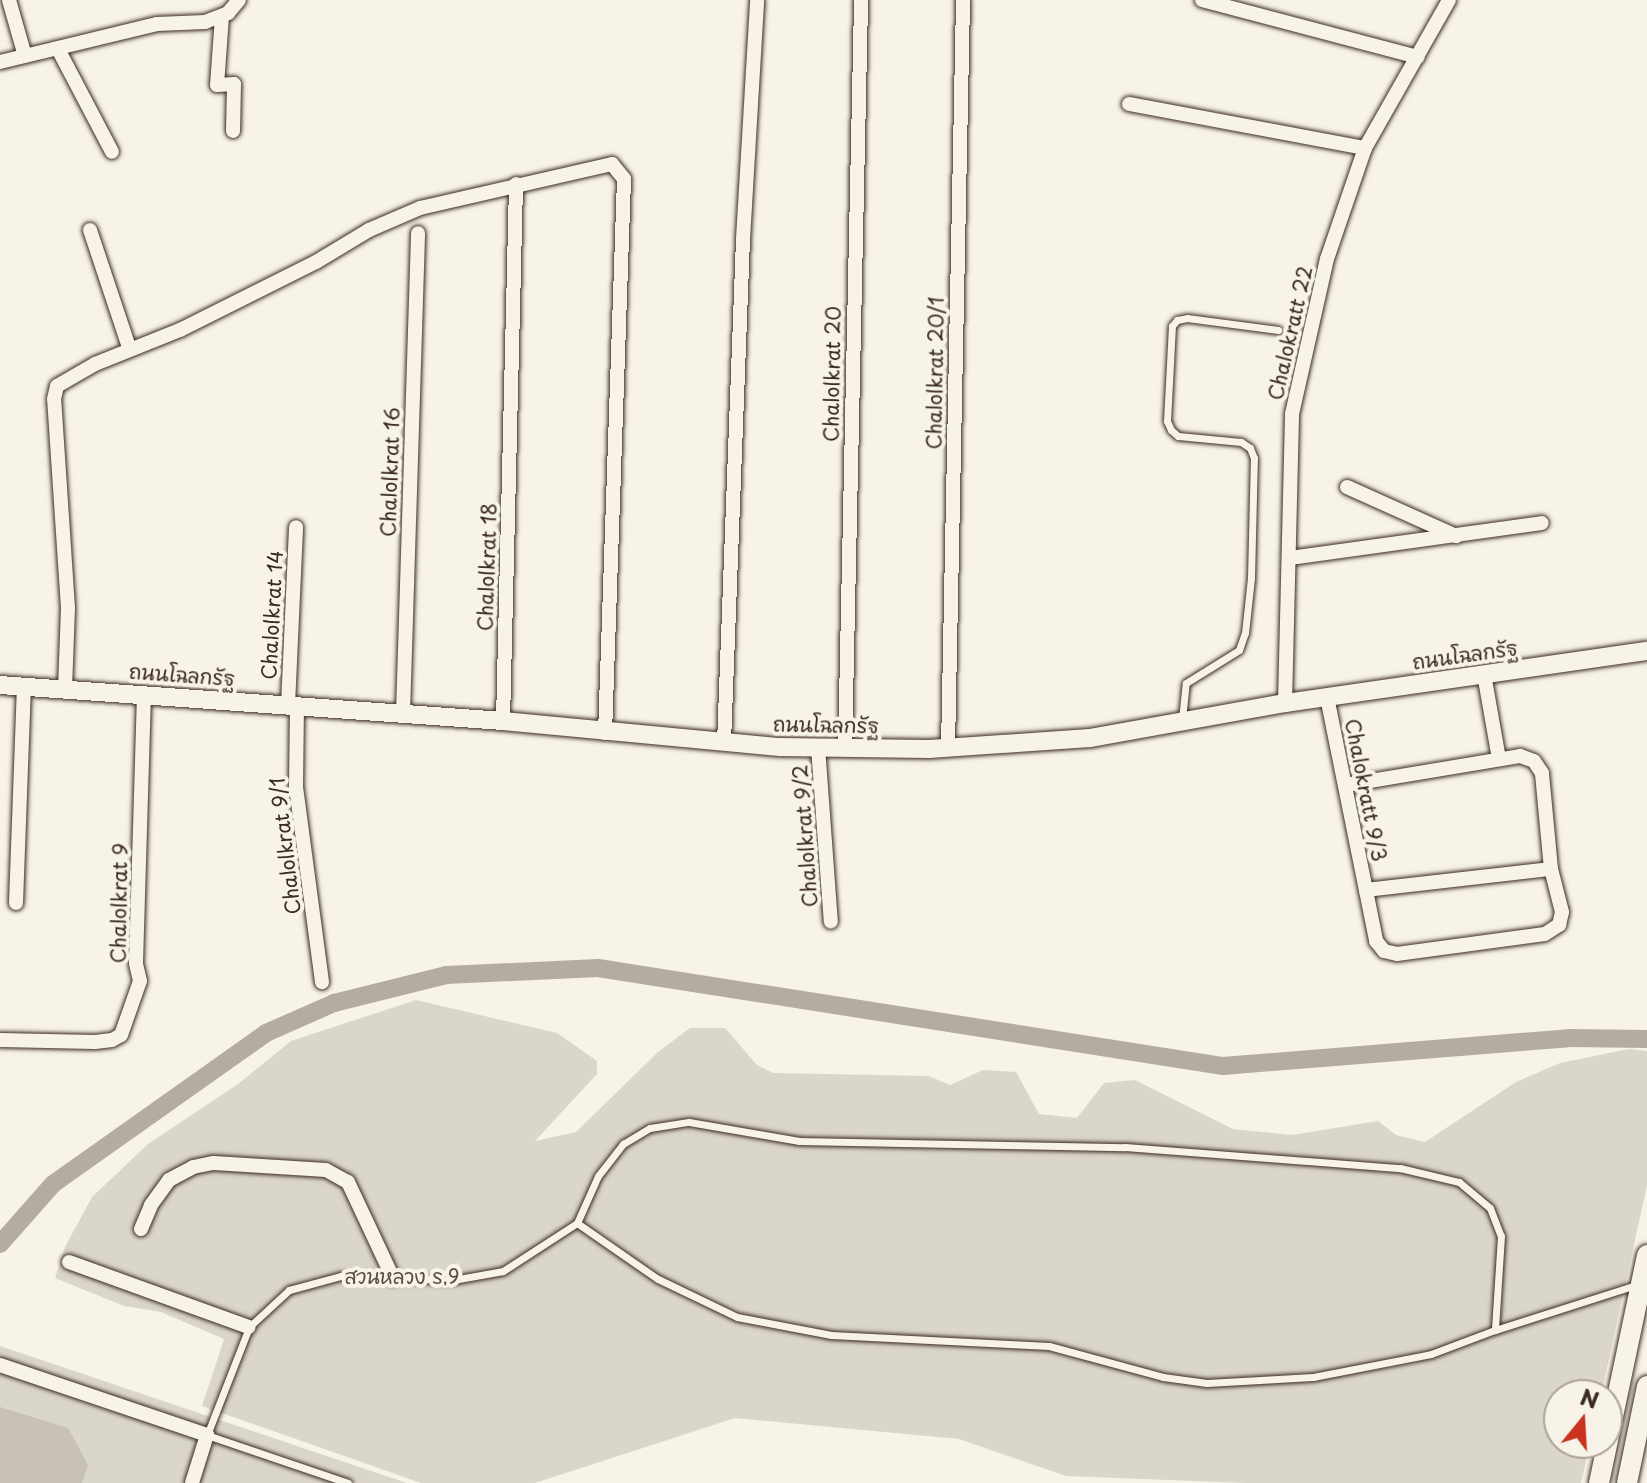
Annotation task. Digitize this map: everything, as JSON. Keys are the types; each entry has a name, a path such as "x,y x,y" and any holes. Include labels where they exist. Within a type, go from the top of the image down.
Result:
{"main road":[{"path":"1599,1483 1647,1255"},
{"path":"1627,1483 1647,1386"}],"street":[{"path":"9,0 25,56"},
{"path":"0,62 157,24 205,22 222,16 239,0"},
{"path":"724,743 743,239 757,0"},
{"name":"Chalolkrat 20","path":"845,748 861,0"},
{"name":"Chalolkrat 20/1","path":"948,748 963,0"},
{"path":"1202,0 1418,57"},
{"name":"Chalokratt 22","path":"1285,703 1294,404 1327,259 1365,148 1449,0"},
{"path":"222,16 217,85 234,84 233,131"},
{"path":"58,49 112,152"},
{"path":"1129,104 1365,148"},
{"path":"65,689 68,608 54,399 57,386 68,377 207,316 369,230 420,208 612,164 624,179 605,733"},
{"name":"Chalolkrat 18","path":"503,721 516,184"},
{"path":"90,230 130,350"},
{"name":"Chalolkrat 16","path":"403,713 418,233"},
{"path":"1347,487 1457,537"},
{"path":"1290,558 1542,523"},
{"name":"Chalolkrat 14","path":"292,705 296,527"},
{"name":"ถนนโฉลกรัฐ","path":"0,685 503,721 724,743 948,748 1090,738 1285,703 1647,651"},
{"path":"1484,674 1499,759"},
{"path":"16,903 24,687"},
{"name":"Chalolkrat 9","path":"0,1040 95,1042 112,1040 121,1035 140,981 136,963 144,695"},
{"name":"Chalokratt 9/3","path":"1327,697 1376,941 1384,951 1397,954 1553,930 1562,920 1562,912 1551,869"},
{"name":"Chalolkrat 9/1","path":"292,705 296,787 322,982"},
{"name":"Chalolkrat 9/2","path":"818,747 831,922"},
{"path":"1346,785 1520,756 1534,761 1542,773 1551,869 1366,890"},
{"path":"141,1229 151,1205 169,1180 193,1167 214,1163 326,1170 348,1182 393,1278"},
{"path":"69,1262 249,1327"},
{"path":"0,1365 207,1435 192,1483"}],"lane":[{"path":"1182,722 1186,683 1239,650 1245,633 1251,578 1254,458 1250,448 1241,442 1178,436 1171,430 1167,421 1172,326 1177,320 1187,318 1278,330"},
{"path":"348,1483 207,1435 249,1327 289,1290 341,1276 453,1280 503,1271 577,1223 598,1176 623,1144 650,1128 689,1122 799,1141 878,1145 1041,1143 1400,1168 1459,1182 1490,1208 1501,1236 1495,1330"},
{"path":"577,1223 658,1279 737,1317 831,1335 1049,1346 1163,1377 1207,1383 1313,1377 1431,1354 1641,1283"}],"green space":[{"name":"สวนหลวง ร.9","path":"416,1000 557,1033 597,1061 597,1074 535,1141 576,1132 658,1052 690,1028 725,1028 757,1065 773,1073 929,1076 950,1085 983,1070 1016,1072 1039,1114 1077,1118 1104,1083 1135,1080 1233,1129 1292,1135 1378,1121 1396,1135 1425,1142 1516,1082 1560,1063 1629,1049 1647,1051 1647,1185 1605,1379 1543,1379 1543,1459 1586,1459 1581,1483 1246,1483 1066,1476 959,1439 735,1418 535,1483 421,1483 202,1406 224,1339 161,1312 124,1306 55,1278 65,1247 92,1197 148,1144 238,1084 291,1041"},
{"path":"0,1346 407,1483 0,1483"}],"building":[{"path":"0,1407 68,1428 88,1465 82,1483 0,1483"}],"waterway":[{"path":"0,1244 53,1184 266,1033 334,1003 446,975 598,968 1223,1066 1569,1038 1647,1039"}]}
